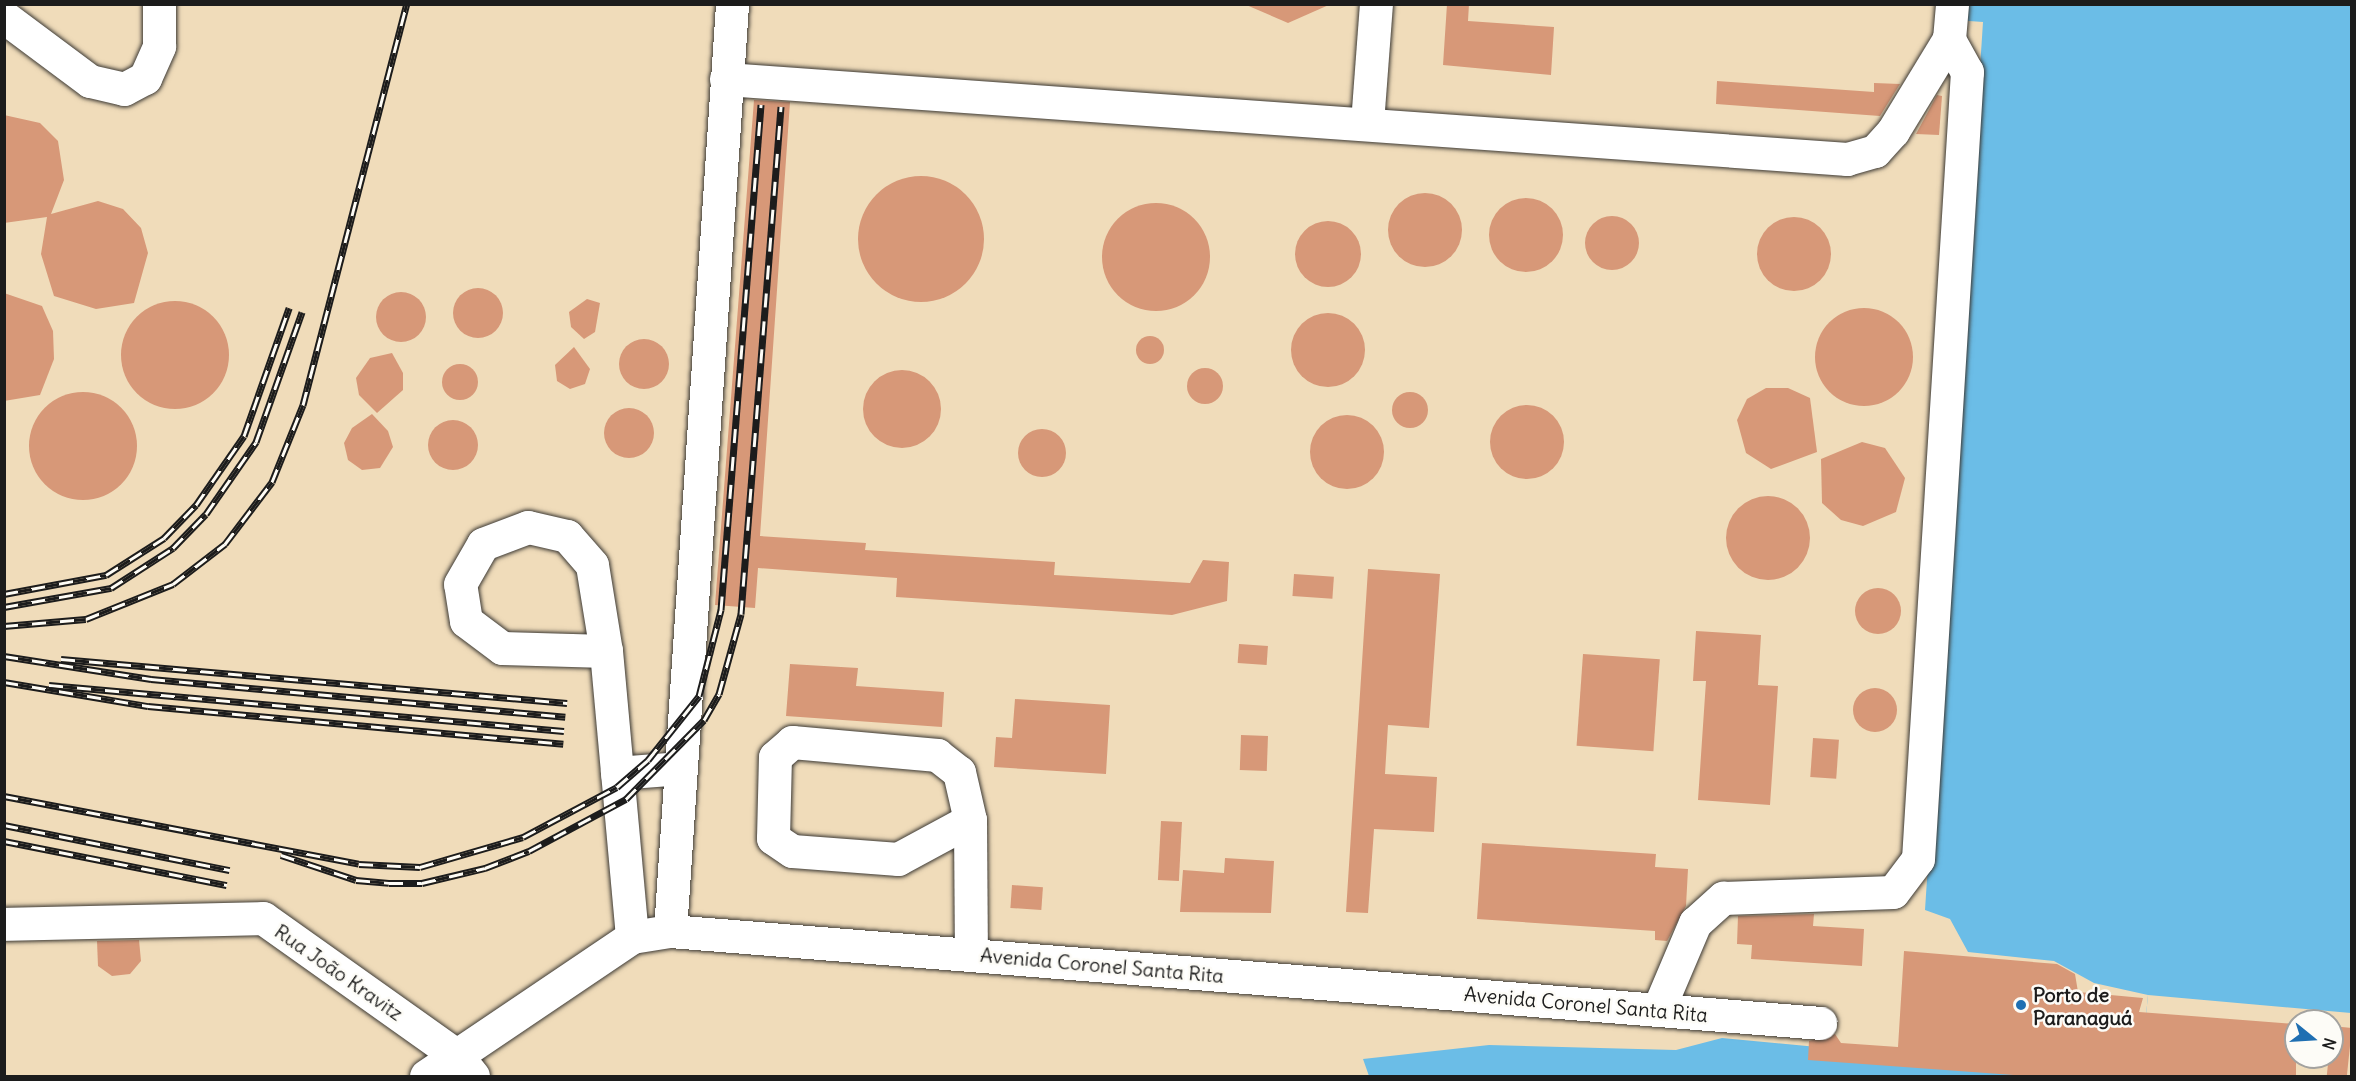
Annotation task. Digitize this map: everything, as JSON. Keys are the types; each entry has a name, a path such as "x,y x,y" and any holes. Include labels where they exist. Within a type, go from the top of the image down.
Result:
{"street":[{"path":"4,17 90,81 124,89 145,78 159,46 159,4"},
{"path":"670,931 732,4"},
{"path":"1367,123 1376,4"},
{"path":"726,79 1847,159 1875,151 1893,131 1949,39 1952,4"},
{"path":"1658,1010 1695,923 1724,898 1893,892 1918,860 1967,72 1949,39"},
{"path":"606,651 502,648 466,621 460,584 483,544 528,527 567,536 592,565 606,651 632,937"},
{"path":"970,820 898,859 792,851 773,838 775,757 792,742 937,755 959,772 970,820 971,955"},
{"path":"617,774 681,768"},
{"name":"Rua João Kravitz","path":"4,924 263,918 465,1066"},
{"name":"Avenida Coronel Santa Rita","path":"426,1077 465,1066 632,937 670,931 1820,1023"}],"water":[{"path":"1956,5 2351,5 2351,1076 2140,1076 2148,995 2094,983 2054,961 1968,952 1950,919 1925,910 1983,22 1955,20"},
{"path":"1722,1038 2121,1076 1369,1076 1363,1059 1489,1045 1676,1050"}],"pier":[{"path":"2148,995 2306,1009 2284,1009 2284,1069 2344,1069 2344,1012 2351,1013 2351,1076 2140,1076"}],"building":[{"path":"1244,4 1331,4 1288,23"},
{"path":"1447,4 1469,4 1468,21 1554,27 1551,75 1443,65"},
{"path":"1717,81 1874,92 1874,83 1900,84 1880,116 1716,104"},
{"path":"1937,95 1942,96 1939,135 1916,134"},
{"path":"754,100 790,102 760,536 866,543 865,550 1055,562 1054,575 1190,583 1203,560 1229,562 1227,601 1172,615 896,597 897,578 758,568 755,608 715,605"},
{"path":"4,115 40,123 58,141 64,180 51,214 98,201 123,209 141,228 148,253 134,303 96,309 54,296 41,254 47,217 4,223"},
{"path":"921,176 945,180 966,194 980,215 984,239 980,263 966,284 945,298 921,302 897,298 876,284 862,263 858,239 862,215 876,194 897,180"},
{"path":"1425,193 1439,196 1451,204 1459,216 1462,230 1459,244 1451,256 1439,264 1425,267 1411,264 1399,256 1391,244 1388,230 1391,216 1399,204 1411,196"},
{"path":"1526,198 1540,201 1552,209 1560,221 1563,235 1560,249 1552,261 1540,269 1526,272 1512,269 1500,261 1492,249 1489,235 1492,221 1500,209 1512,201"},
{"path":"1156,203 1176,208 1194,219 1205,237 1210,257 1205,277 1194,295 1176,306 1156,311 1136,306 1118,295 1107,277 1102,257 1107,237 1118,219 1136,208"},
{"path":"1607,216 1617,216 1627,220 1635,228 1639,243 1635,258 1627,266 1617,270 1607,270 1597,266 1589,258 1585,248 1585,238 1589,228 1597,220"},
{"path":"1794,217 1808,220 1820,228 1828,240 1831,254 1828,268 1820,280 1808,288 1794,291 1780,288 1768,280 1760,268 1757,254 1760,240 1768,228 1780,220"},
{"path":"1328,221 1340,224 1351,231 1358,242 1361,254 1358,266 1351,277 1340,284 1328,287 1316,284 1305,277 1298,266 1295,254 1298,242 1305,231 1316,224"},
{"path":"478,288 487,290 498,299 503,313 501,322 492,333 478,338 469,336 458,327 453,313 455,304 464,293"},
{"path":"401,292 415,296 422,303 426,317 422,331 415,338 401,342 387,338 380,331 376,317 380,303 387,296"},
{"path":"4,293 42,306 53,331 54,359 40,395 4,401"},
{"path":"587,299 600,303 595,332 584,339 571,327 569,312"},
{"path":"175,301 196,305 213,317 225,334 229,355 225,376 213,393 196,405 175,409 154,405 137,393 125,376 121,355 125,334 137,317 154,305"},
{"path":"1864,308 1883,312 1898,323 1909,338 1913,357 1909,376 1898,391 1883,402 1864,406 1845,402 1830,391 1819,376 1815,357 1819,338 1830,323 1845,312"},
{"path":"1328,313 1342,316 1354,324 1362,336 1365,350 1362,364 1354,376 1342,384 1328,387 1314,384 1302,376 1294,364 1291,350 1294,336 1302,324 1314,316"},
{"path":"1150,336 1160,340 1164,350 1160,360 1150,364 1140,360 1136,350 1140,340"},
{"path":"644,339 662,346 669,364 662,382 644,389 626,382 619,364 626,346"},
{"path":"574,347 590,369 585,384 570,389 557,381 555,365"},
{"path":"392,353 403,373 403,390 377,413 359,395 356,378 370,358"},
{"path":"460,364 473,369 478,382 473,395 460,400 447,395 442,382 447,369"},
{"path":"1205,368 1218,373 1223,386 1218,399 1205,404 1192,399 1187,386 1192,373"},
{"path":"894,370 910,370 924,376 935,387 941,401 941,417 935,431 924,442 910,448 894,448 880,442 869,431 863,417 863,401 869,387 880,376"},
{"path":"1766,388 1788,388 1810,398 1817,452 1771,469 1746,453 1737,420 1747,399"},
{"path":"83,392 104,396 121,408 133,425 137,446 133,467 121,484 104,496 83,500 62,496 45,484 33,467 29,446 33,425 45,408 62,396"},
{"path":"1410,392 1423,397 1428,410 1423,423 1410,428 1397,423 1392,410 1397,397"},
{"path":"1527,405 1541,408 1553,416 1561,428 1564,442 1561,456 1553,468 1541,476 1527,479 1513,476 1501,468 1493,456 1490,442 1493,428 1501,416 1513,408"},
{"path":"629,408 638,410 649,419 654,433 652,442 643,453 629,458 620,456 609,447 604,433 606,424 615,413"},
{"path":"372,414 388,431 393,447 380,468 362,470 348,460 344,443 352,428"},
{"path":"1347,415 1361,418 1373,426 1381,438 1384,452 1381,466 1373,478 1361,486 1347,489 1333,486 1321,478 1313,466 1310,452 1313,438 1321,426 1333,418"},
{"path":"453,420 462,422 473,431 478,445 476,454 467,465 453,470 444,468 433,459 428,445 430,436 439,425"},
{"path":"1037,429 1047,429 1062,439 1066,453 1065,462 1056,473 1047,477 1037,477 1022,467 1018,458 1018,448 1028,433"},
{"path":"1862,442 1885,448 1905,478 1896,512 1863,526 1841,520 1822,503 1821,459"},
{"path":"1768,496 1784,499 1798,508 1807,522 1810,538 1807,554 1798,568 1784,577 1768,580 1752,577 1738,568 1729,554 1726,538 1729,522 1738,508 1752,499"},
{"path":"1368,569 1440,574 1429,728 1388,725 1385,774 1437,777 1434,832 1374,829 1368,913 1346,912"},
{"path":"1294,574 1334,577 1332,599 1292,596"},
{"path":"1883,588 1895,594 1900,602 1900,620 1895,628 1887,633 1873,634 1861,628 1856,620 1855,606 1861,594 1869,589"},
{"path":"1696,631 1761,635 1758,685 1778,686 1770,805 1698,800 1706,681 1693,681"},
{"path":"1239,644 1268,646 1267,665 1238,663"},
{"path":"1583,654 1660,659 1653,751 1577,746"},
{"path":"790,664 858,668 856,686 944,692 942,727 786,716"},
{"path":"1875,688 1890,695 1897,710 1890,725 1875,732 1860,725 1853,710 1860,695"},
{"path":"1015,699 1110,705 1106,774 994,767 996,737 1012,738"},
{"path":"1241,735 1268,736 1267,771 1240,770"},
{"path":"1813,738 1839,740 1836,779 1810,777"},
{"path":"1161,821 1182,822 1179,881 1158,880"},
{"path":"1482,843 1656,854 1655,867 1688,869 1686,906 1667,941 1655,940 1655,931 1477,919"},
{"path":"1225,858 1274,861 1271,913 1180,912 1183,870 1224,873"},
{"path":"1012,885 1043,887 1041,910 1010,908"},
{"path":"1814,914 1813,926 1864,929 1862,966 1751,959 1752,945 1737,944 1738,916"},
{"path":"139,940 141,961 130,974 112,976 98,966 97,941"},
{"name":"Porto de Paranaguá","path":"1904,951 2057,964 2075,974 2078,992 2143,998 2139,1012 2284,1023 2284,1069 2296,1069 2296,1077 2041,1077 1808,1060 1809,1041 1835,1034 1841,1043 1898,1047"},
{"path":"2344,1027 2352,1028 2347,1076 2327,1076 2327,1069 2344,1069"}],"railway":[{"path":"4,626 86,619 173,584 225,544 272,482 303,405 407,4"},
{"path":"4,796 359,864 420,867 523,837 617,787 648,760 699,696 721,610 761,105"},
{"path":"281,855 356,880 389,883 422,883 485,868 529,851 626,799 704,720 719,694 741,614 781,107"},
{"path":"4,594 106,575 164,538 196,505 244,436 289,308"},
{"path":"4,607 111,588 173,548 206,514 256,442 302,312"},
{"path":"4,656 151,679 565,717"},
{"path":"61,659 567,703"},
{"path":"4,682 148,706 563,744"},
{"path":"49,685 564,731"},
{"path":"4,825 230,870"},
{"path":"4,841 227,885"}],"place":[{"name":"Porto de Paranaguá","path":"2021,1005"}]}
